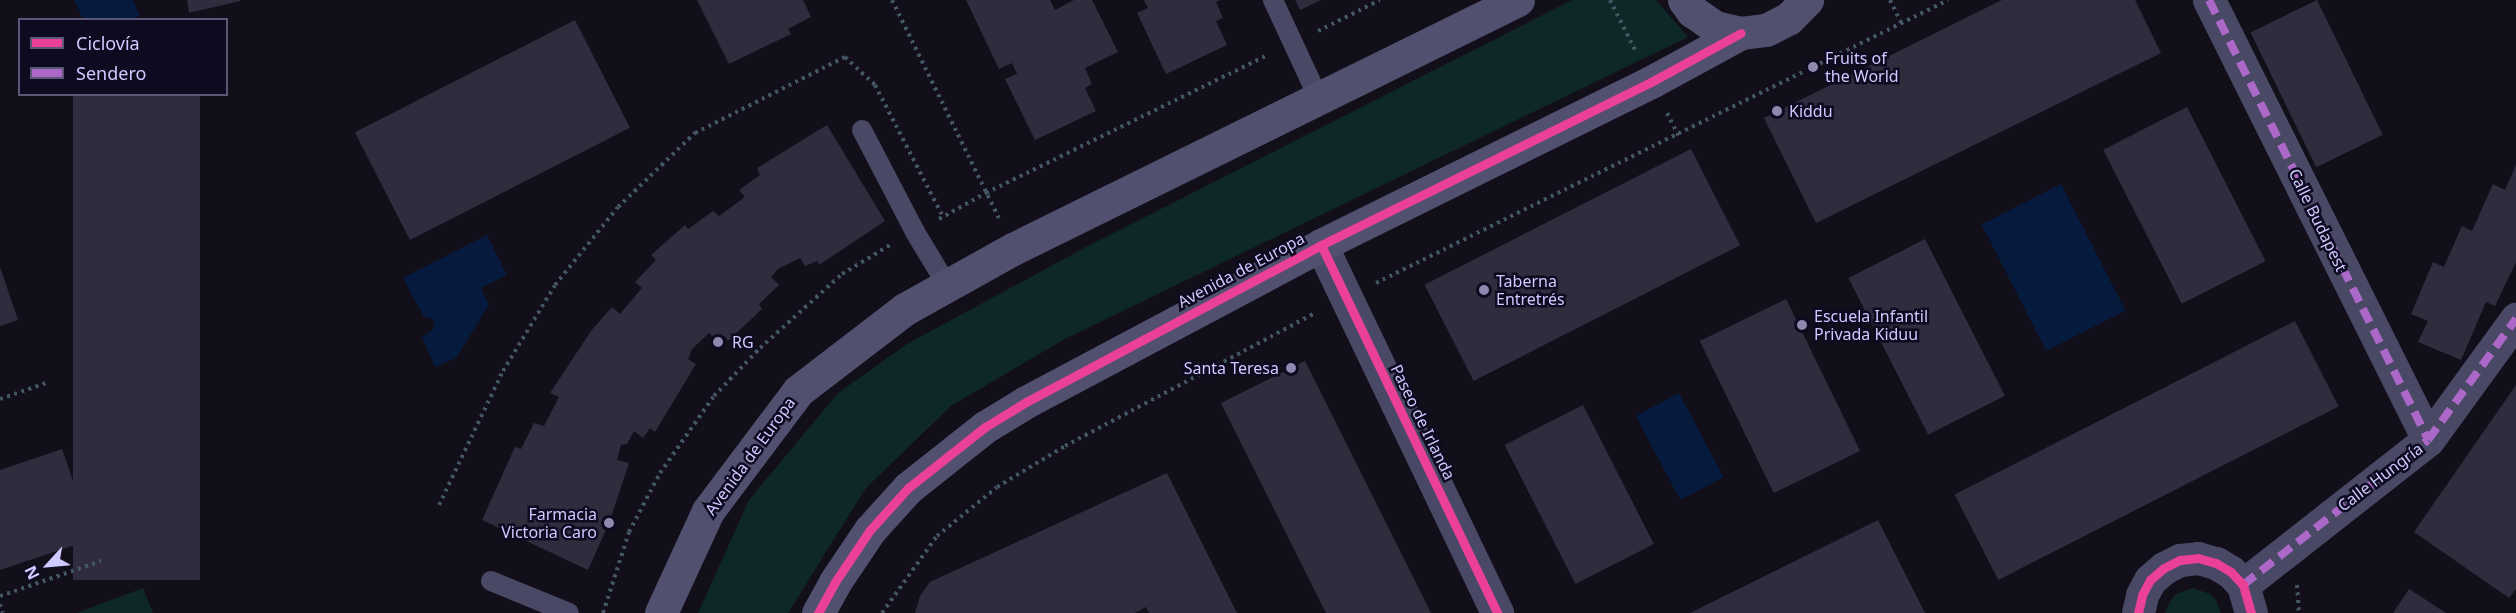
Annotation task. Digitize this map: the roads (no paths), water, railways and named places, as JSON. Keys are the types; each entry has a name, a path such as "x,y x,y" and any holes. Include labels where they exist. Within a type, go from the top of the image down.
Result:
{"street":[{"name":"Avenida de Europa","path":"661,613 665,598 708,511 798,391 905,309 1013,249 1518,0"},
{"path":"1684,0 1692,11 1715,27 1741,33 1766,30 1788,20 1808,1"},
{"name":"Calle Budapest","path":"2209,0 2428,440"},
{"name":"Avenida de Europa","path":"818,613 864,538 892,505 939,461 985,427 1026,402 1321,245 1651,82 1741,33"},
{"name":"Paseo de Irlanda","path":"1321,245 1497,613"},
{"name":"Calle Hungría","path":"2247,599 2428,440 2516,319"},
{"path":"2137,613 2142,595 2150,580 2164,568 2180,560 2198,558 2216,562 2231,572 2247,599"}],"lane":[{"path":"1272,0 1319,99"},
{"path":"862,130 915,232 947,285"},
{"path":"491,582 569,613"}],"water":[{"path":"74,0 133,0 140,16 135,18 83,18"},
{"path":"2061,184 2125,311 2046,351 1982,224"},
{"path":"487,235 507,275 481,288 489,305 456,358 435,367 422,337 434,329 434,322 424,317 403,278"},
{"path":"1679,393 1724,477 1680,500 1636,416"}],"place":[{"name":"Fruits of the World","path":"1813,67"},
{"name":"Kiddu","path":"1777,111"},
{"name":"Taberna Entretrés","path":"1484,290"},
{"name":"Escuela Infantil Privada Kiduu","path":"1802,325"},
{"name":"RG","path":"718,342"},
{"name":"Santa Teresa","path":"1291,368"},
{"name":"Farmacia Victoria Caro","path":"609,523"}]}
